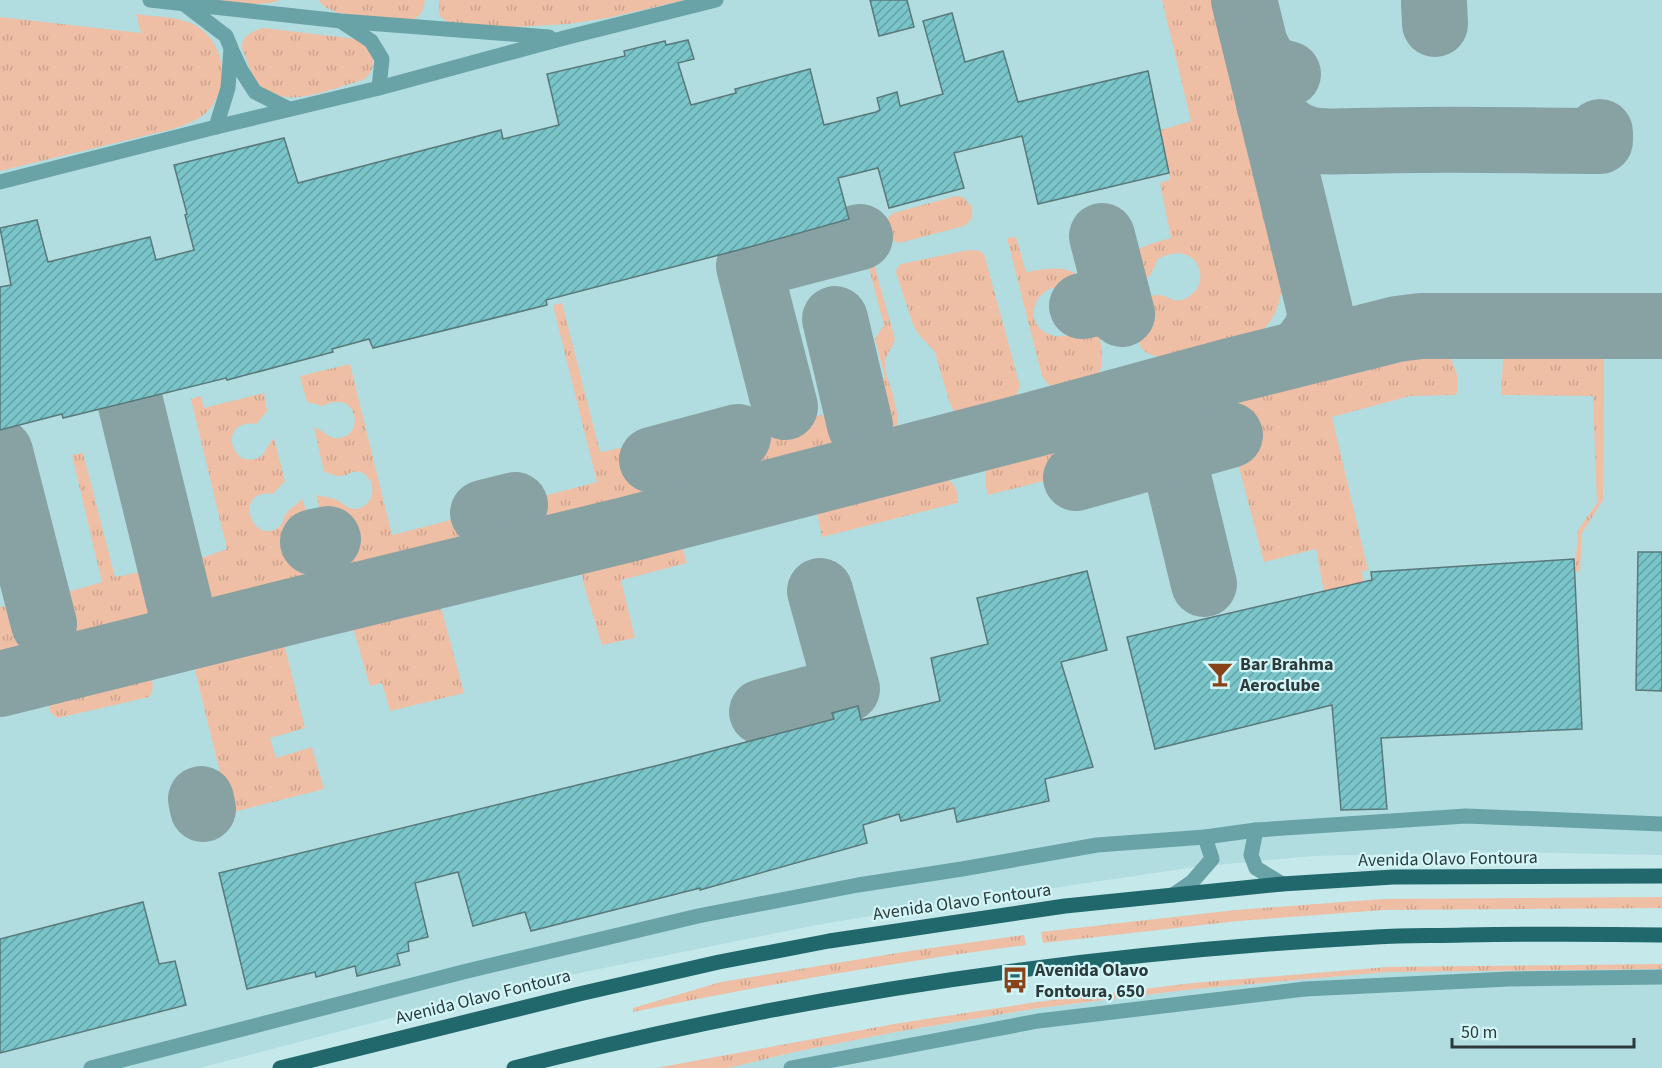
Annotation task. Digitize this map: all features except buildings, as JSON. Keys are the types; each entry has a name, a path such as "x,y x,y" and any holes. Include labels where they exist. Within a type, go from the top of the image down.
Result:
{"main road":[{"name":"Avenida Olavo Fontoura","path":"280,1068 579,994 741,958 829,941 1065,906 1282,884 1393,877 1662,876"},
{"path":"514,1068 748,1015 1014,970 1215,948 1379,936 1662,935"}],"lane":[{"path":"150,0 341,21 564,38"},
{"path":"0,182 379,88 716,0"},
{"path":"184,4 226,36 241,70 255,92 289,109"},
{"path":"341,21 371,41 382,59 379,88"},
{"path":"216,127 228,88 231,48"},
{"path":"91,1068 463,972 698,916 858,885 1097,845 1205,837 1256,830 1466,816 1662,824"},
{"path":"1256,830 1251,855 1256,868 1282,884"},
{"path":"1173,895 1192,882 1212,859 1205,837"},
{"path":"791,1068 1038,1021 1305,989 1509,979 1662,977"}],"shaded area":[{"path":"0,0 1662,0 1662,855 1495,852 1313,856 1195,867 811,926 506,988 199,1068 0,1068"},
{"path":"1662,969 1662,1068 728,1068 896,1032 1039,1008 1194,989 1388,972"}],"green space":[{"path":"212,0 280,0 255,4"},
{"path":"318,0 425,0 421,14 409,21 338,13 325,7"},
{"path":"439,0 686,0 607,18 568,24 482,28 450,25 440,16"},
{"path":"1162,0 1215,0 1282,277 1280,297 1274,315 1268,324 1252,338 1170,361 1147,353 1141,348 1130,307 1131,304 1155,295 1175,300 1188,297 1196,290 1200,282 1197,264 1183,254 1172,254 1158,259 1150,276 1126,283 1122,282 1122,271 1130,256 1153,243 1171,238 1160,183 1170,180 1161,130 1191,121"},
{"path":"136,14 174,18 188,22 205,32 212,41 218,51 222,73 218,96 208,111 195,121 173,129 0,171 0,17 141,33"},
{"path":"264,28 356,39 371,52 372,70 363,80 313,95 294,97 272,94 254,79 242,48 246,37"},
{"path":"956,196 963,197 972,207 971,218 964,226 899,243 890,239 885,222 893,213"},
{"path":"861,218 895,339 885,364 897,414 898,432 894,433 882,421 875,407 876,392 885,377 875,339 884,325 856,219"},
{"path":"1016,237 1026,272 1064,269 1085,281 1088,292 1076,295 1065,289 1054,288 1045,291 1038,298 1034,307 1034,317 1037,326 1046,333 1060,336 1074,331 1082,316 1094,316 1102,358 1099,374 1091,382 1058,391 1042,376 1007,238"},
{"path":"968,250 980,251 984,254 1020,386 1012,403 962,416 954,411 949,401 935,352 914,327 896,273 901,264"},
{"path":"562,303 600,452 628,446 642,448 654,461 656,480 653,489 644,500 534,529 522,516 521,502 597,482 553,305"},
{"path":"1411,351 1445,351 1456,372 1458,389 1456,395 1410,396 1332,417 1368,570 1362,571 1363,582 1324,592 1316,549 1264,562 1221,399"},
{"path":"1506,351 1604,351 1603,500 1582,533 1580,572 1575,571 1578,530 1597,503 1593,396 1501,395 1503,361"},
{"path":"350,364 392,535 467,516 480,523 481,534 476,544 355,576 342,576 337,573 316,495 334,499 349,508 356,509 362,507 371,498 372,486 366,475 360,472 340,476 324,472 314,427 334,438 344,437 351,432 354,416 351,408 345,403 335,402 323,406 307,402 300,376"},
{"path":"264,393 267,411 256,424 247,424 236,429 232,440 233,447 243,459 256,459 263,454 274,438 285,481 273,494 260,495 253,499 250,516 254,524 269,531 281,526 285,515 303,499 321,578 314,587 233,608 216,610 208,605 202,595 196,571 201,558 227,549 191,399 201,396 204,408"},
{"path":"797,404 801,420 838,411 841,431 834,449 759,468 750,464 739,445 739,430 742,424 753,415"},
{"path":"1063,443 1072,474 988,495 985,479 989,463"},
{"path":"83,453 115,577 145,573 152,580 159,609 153,626 81,644 75,641 68,629 64,614 64,593 102,582 72,455"},
{"path":"942,475 955,487 957,503 822,537 816,508"},
{"path":"681,543 687,563 621,580 635,638 602,645 581,569"},
{"path":"430,599 439,603 442,611 464,693 390,711 382,683 370,686 354,631 354,623 358,617"},
{"path":"8,606 18,614 26,649 21,660 0,666 0,607"},
{"path":"282,635 305,728 270,738 276,758 312,747 324,789 230,813 192,658"},
{"path":"138,669 149,676 153,684 149,697 58,718 50,712 47,697 50,690"},
{"path":"1662,897 1662,908 1383,910 1238,921 1043,943 1041,932 1236,910 1383,899"},
{"path":"1024,935 1026,945 829,975 633,1012 633,1008 721,982"},
{"path":"1662,964 1662,969 1388,972 1194,989 1039,1008 896,1032 728,1068 656,1068 894,1024 1037,1002 1193,983 1387,967"}],"taxiway":[{"path":"1244,0 1320,311 1317,329 1299,353"},
{"path":"1434,3 1435,24"},
{"path":"1256,47 1268,65 1288,74 1276,82 1269,93 1269,103 1274,116 1294,134 1307,139 1330,142 1600,141 1600,132"},
{"path":"1082,306 1104,304 1122,314 1102,236"},
{"path":"785,407 749,266 860,237"},
{"path":"835,319 860,425"},
{"path":"0,684 625,530 1397,329 1421,326 1662,326"},
{"path":"130,401 183,618"},
{"path":"1076,478 1230,435"},
{"path":"652,460 738,437"},
{"path":"0,452 44,624"},
{"path":"1172,452 1204,584"},
{"path":"483,513 515,505"},
{"path":"313,542 328,539"},
{"path":"762,712 847,689 820,591"},
{"path":"201,799 203,809"}],"place":[{"name":"Bar Brahma Aeroclube","path":"1220,674"},
{"name":"Avenida Olavo Fontoura, 650","path":"1015,980"}]}
